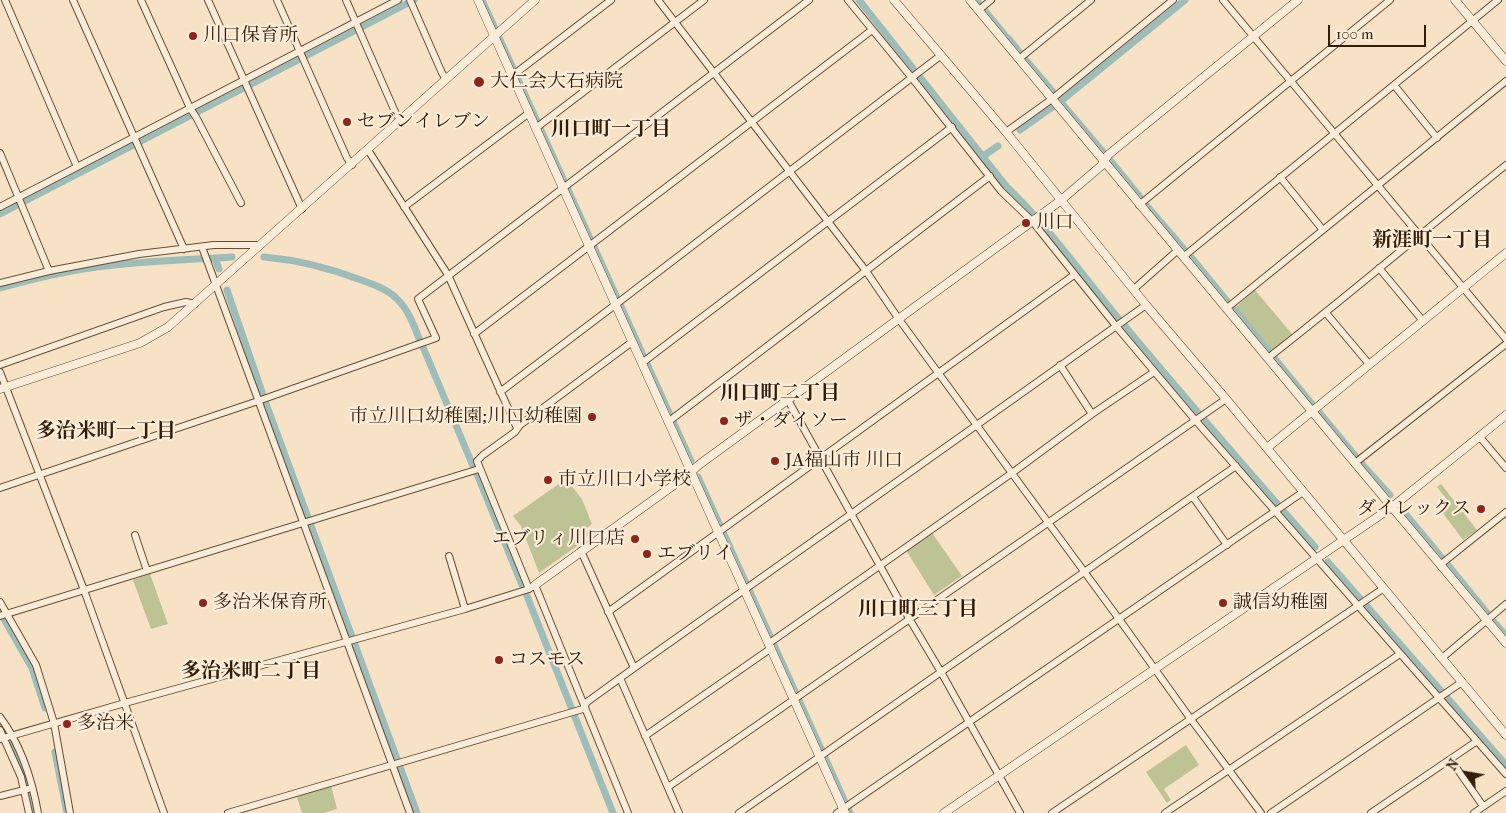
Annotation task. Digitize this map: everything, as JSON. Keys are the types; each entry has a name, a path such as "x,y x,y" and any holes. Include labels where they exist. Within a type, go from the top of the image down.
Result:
{"street":[{"path":"5,0 77,167"},
{"path":"73,0 184,249"},
{"path":"141,0 190,110 196,117 241,203"},
{"path":"208,0 302,209"},
{"path":"277,0 346,158 352,165"},
{"path":"346,0 396,114 401,120"},
{"path":"0,207 20,201 77,167 136,141 190,110 245,84 300,52 357,26 398,0"},
{"path":"478,0 794,700 841,812 1303,492"},
{"path":"3,388 140,343 168,327 535,0"},
{"path":"512,76 611,0"},
{"path":"658,0 866,271 938,373 1261,813"},
{"path":"536,128 704,0"},
{"path":"0,488 436,338 418,299 809,0"},
{"path":"848,0 952,126 1001,191 1037,218 1074,275 1154,372 1506,774"},
{"path":"894,0 1006,132 1146,305 1506,735"},
{"path":"970,0 1506,643"},
{"path":"979,10 991,0"},
{"path":"1019,59 1091,0"},
{"path":"1006,132 1055,102 1174,0"},
{"path":"1223,0 1506,340"},
{"path":"7,737 125,702 465,608 532,587 1060,201 1101,166 1108,155 1298,0"},
{"path":"1139,205 1390,0"},
{"path":"1455,0 1506,61"},
{"path":"1183,257 1498,0"},
{"path":"411,2 446,79"},
{"path":"474,334 872,30"},
{"path":"500,392 940,56"},
{"path":"1227,308 1506,81"},
{"path":"1394,85 1437,138"},
{"path":"404,207 529,113"},
{"path":"642,363 952,126"},
{"path":"368,150 448,275 517,428"},
{"path":"0,153 49,271"},
{"path":"1268,358 1326,313 1506,165"},
{"path":"668,422 990,176"},
{"path":"1280,177 1323,230"},
{"path":"0,283 49,271 138,254 214,245 260,245"},
{"path":"202,247 262,399 397,764 410,813"},
{"path":"1134,288 1178,250"},
{"path":"1267,448 1506,253"},
{"path":"1379,268 1422,321"},
{"path":"608,612 1074,275"},
{"path":"0,365 164,307 186,302 195,304"},
{"path":"228,813 583,709 587,702 620,678 1146,305"},
{"path":"1326,313 1369,364"},
{"path":"628,813 585,705 477,461 515,432 517,428 632,342"},
{"path":"1355,464 1506,344"},
{"path":"1060,365 1092,414"},
{"path":"0,372 3,388 40,474 84,590 164,813"},
{"path":"645,736 880,566 1012,474 1092,414 1154,372"},
{"path":"668,787 1226,399"},
{"path":"788,400 1020,813"},
{"path":"944,813 1392,507 1506,415"},
{"path":"1479,436 1506,468"},
{"path":"739,813 1236,466"},
{"path":"3,615 479,469"},
{"path":"1193,496 1227,545"},
{"path":"1440,565 1506,512"},
{"path":"134,535 147,571"},
{"path":"581,551 634,668"},
{"path":"449,556 465,608"},
{"path":"1052,813 1384,588"},
{"path":"0,602 3,615 36,665 54,723 70,813"},
{"path":"1442,658 1506,604"},
{"path":"1165,813 1400,654"},
{"path":"620,678 679,813"},
{"path":"1271,813 1462,682"},
{"path":"0,717 21,777 29,788 38,813"},
{"path":"0,730 7,737"},
{"path":"1371,813 1477,741"},
{"path":"1451,760 1483,806"},
{"path":"0,796 29,788"},
{"path":"29,788 29,813"},
{"path":"1474,813 1506,791"}],"green space":[{"path":"1255,290 1292,334 1271,352 1235,308"},
{"path":"566,479 582,499 592,524 586,529 589,534 584,541 539,573 521,526 513,516"},
{"path":"1441,484 1477,530 1463,540 1439,508 1448,501 1437,487"},
{"path":"930,530 962,576 934,595 904,547"},
{"path":"150,574 168,624 151,629 133,580"},
{"path":"1186,745 1199,765 1164,789 1171,800 1167,803 1146,772"},
{"path":"330,781 337,809 323,813 302,813 295,791"}],"waterway":[{"path":"0,214 414,0"},
{"path":"482,0 691,461"},
{"path":"859,0 1006,186 1050,234 1167,377 1315,547"},
{"path":"976,0 1004,34"},
{"path":"1020,130 1061,101 1185,0"},
{"path":"1008,38 1021,54"},
{"path":"1025,59 1053,92"},
{"path":"1059,100 1103,152"},
{"path":"983,156 998,146"},
{"path":"1109,159 1140,197"},
{"path":"1146,205 1184,249"},
{"path":"1190,256 1227,301"},
{"path":"0,288 45,276 90,268 143,262 232,257"},
{"path":"264,257 301,262 326,268 384,289 404,307 420,341"},
{"path":"215,258 219,269"},
{"path":"227,290 265,401 417,813"},
{"path":"1234,309 1269,352"},
{"path":"423,347 473,466"},
{"path":"1275,359 1312,404"},
{"path":"1318,411 1357,458"},
{"path":"1361,463 1390,495"},
{"path":"477,474 522,585"},
{"path":"698,477 850,813"},
{"path":"1403,511 1442,558"},
{"path":"1328,562 1506,765"},
{"path":"1447,564 1487,613"},
{"path":"527,596 613,813"},
{"path":"0,612 32,668 45,708"},
{"path":"1494,622 1506,636"},
{"path":"0,723 18,755 26,778 34,813"},
{"path":"55,752 67,813"}],"place":[{"name":"川口保育所","path":"193,36"},
{"name":"大仁会大石病院","path":"479,82"},
{"name":"セブンイレブン","path":"347,122"},
{"name":"川口","path":"1026,223"},
{"name":"市立川口幼稚園;川口幼稚園","path":"592,417"},
{"name":"ザ・ダイソー","path":"724,421"},
{"name":"JA福山市 川口","path":"775,461"},
{"name":"市立川口小学校","path":"548,480"},
{"name":"ダイレックス","path":"1481,509"},
{"name":"エブリィ川口店","path":"635,539"},
{"name":"エブリイ","path":"647,554"},
{"name":"多治米保育所","path":"203,603"},
{"name":"誠信幼稚園","path":"1223,603"},
{"name":"コスモス","path":"499,660"},
{"name":"多治米","path":"67,724"}],"district":[{"name":"川口町一丁目","path":"611,130"},
{"name":"新涯町一丁目","path":"1432,241"},
{"name":"川口町二丁目","path":"780,394"},
{"name":"多治米町一丁目","path":"106,432"},
{"name":"川口町三丁目","path":"918,610"},
{"name":"多治米町二丁目","path":"251,672"}]}
